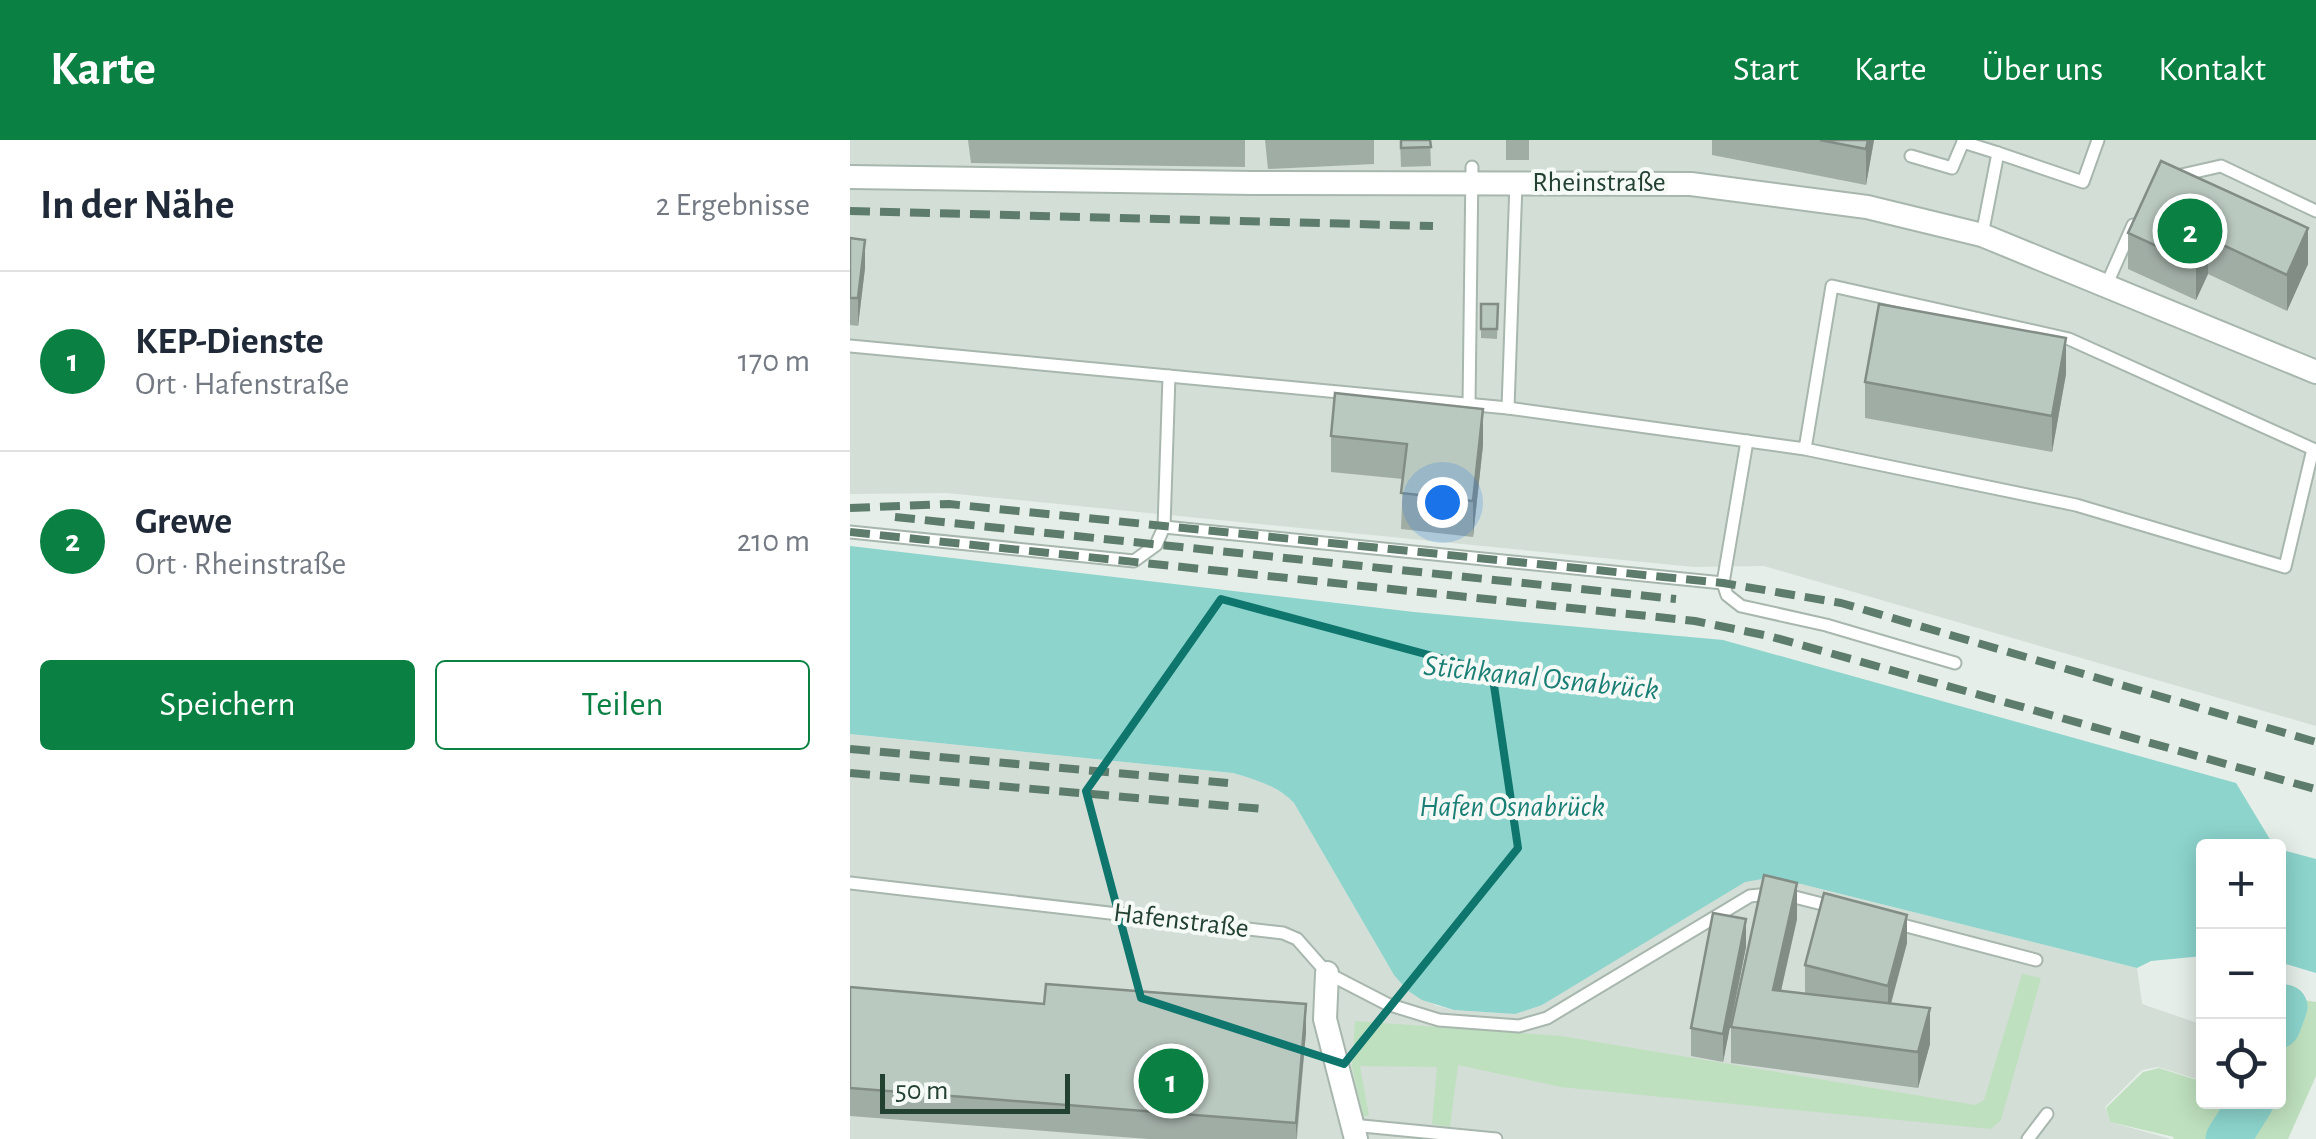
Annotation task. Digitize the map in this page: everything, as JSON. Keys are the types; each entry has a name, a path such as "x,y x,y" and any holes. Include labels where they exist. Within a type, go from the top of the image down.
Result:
{"street":[{"name":"Rheinstraße","path":"850,177 1253,183 1472,175 1516,183 1691,184 1867,207 1982,234 2316,372"},
{"path":"1327,972 1325,1019 1354,1132"}],"lane":[{"path":"1911,156 1952,168 1964,141 2083,182 2098,140"},
{"path":"1982,234 1998,153"},
{"path":"2170,177 2221,166 2316,211"},
{"path":"1468,404 1472,175"},
{"path":"1508,408 1516,183"},
{"path":"2106,286 2138,214"},
{"path":"850,346 1508,408 1805,448 2076,506 2285,567 2314,449 2069,339 1832,286 1805,448"},
{"path":"850,532 1134,562 1156,544 1164,527 1169,376"},
{"path":"1747,441 1724,582 1727,595 1741,606 1826,625 1955,663"},
{"path":"1164,527 1724,582"},
{"name":"Hafenstraße","path":"850,883 1284,933 1296,939 1327,972 1387,1004 1439,1020 1519,1026 1547,1018 1750,896 1779,893 1852,912"},
{"path":"1889,922 2036,960"},
{"path":"2028,1139 2047,1114"},
{"path":"1354,1132 1496,1139"}],"highlighted area":[{"path":"1221,599 1492,672 1518,848 1344,1064 1141,998 1086,791"}],"shaded area":[{"path":"850,140 2316,140 2316,726 1764,566 1694,567 947,493 850,494"},
{"path":"850,734 1233,773 1267,783 1294,803 1394,975 1407,990 1454,1010 1515,1014 1745,881 1773,877 2137,968 2142,1004 2196,1023 2196,1079 2158,1067 2142,1070 2105,1107 2110,1122 2171,1139 850,1139"}],"green space":[{"path":"2022,974 2041,978 2001,1120 1991,1129 1561,1087 1458,1065 1450,1127 1432,1124 1437,1067 1360,1066 1369,1116 1363,1116 1352,1067 1355,1021 1561,1036 1975,1105 1984,1100"},
{"path":"2286,997 2316,1002 2316,1076 2288,1139 2173,1139 2110,1122 2106,1108 2143,1072 2159,1068 2196,1080 2196,1109 2286,1109"}],"water":[{"name":"Hafen Osnabrück","path":"850,546 1414,612 1723,640 2236,783 2270,839 2196,839 2196,957 2151,961 2137,968 1773,877 1745,882 1542,1005 1515,1014 1454,1010 1422,1000 1394,975 1294,803 1266,784 1233,773 850,734"},
{"path":"2286,851 2316,859 2316,973 2286,964"}],"building":[{"path":"1401,140 1430,140 1431,147 1401,148"},
{"path":"1820,140 1868,140 1866,149"},
{"path":"2161,161 2308,228 2287,275 2208,238 2196,264 2128,233"},
{"path":"850,238 865,240 858,298 850,298"},
{"path":"1481,304 1498,304 1497,329 1481,329"},
{"path":"1879,304 2066,338 2052,416 1865,382"},
{"path":"1335,393 1483,409 1473,501 1401,493 1407,444 1331,436"},
{"path":"1764,875 1797,883 1773,990 1930,1008 1918,1052 1731,1027"},
{"path":"1824,893 1907,915 1888,986 1805,965"},
{"path":"1713,913 1746,919 1723,1034 1691,1028"},
{"path":"1046,984 1306,1004 1296,1123 850,1088 850,987 1044,1004"}],"waterway":[{"path":"2228,1139 2247,1109"}],"railway":[{"path":"850,211 1433,226"},
{"path":"850,508 949,504 1723,583 1841,603 2316,742"},
{"path":"895,517 1676,599"},
{"path":"850,532 1695,621 1769,636 2315,789"},
{"path":"850,749 1228,783"},
{"path":"850,773 1263,809"}],"place":[{"name":"Grewe","path":"2190,231"},
{"name":"KEP-Dienste","path":"1171,1081"}],"water label":[{"name":"Stichkanal Osnabrück","path":"1541,678"}]}
